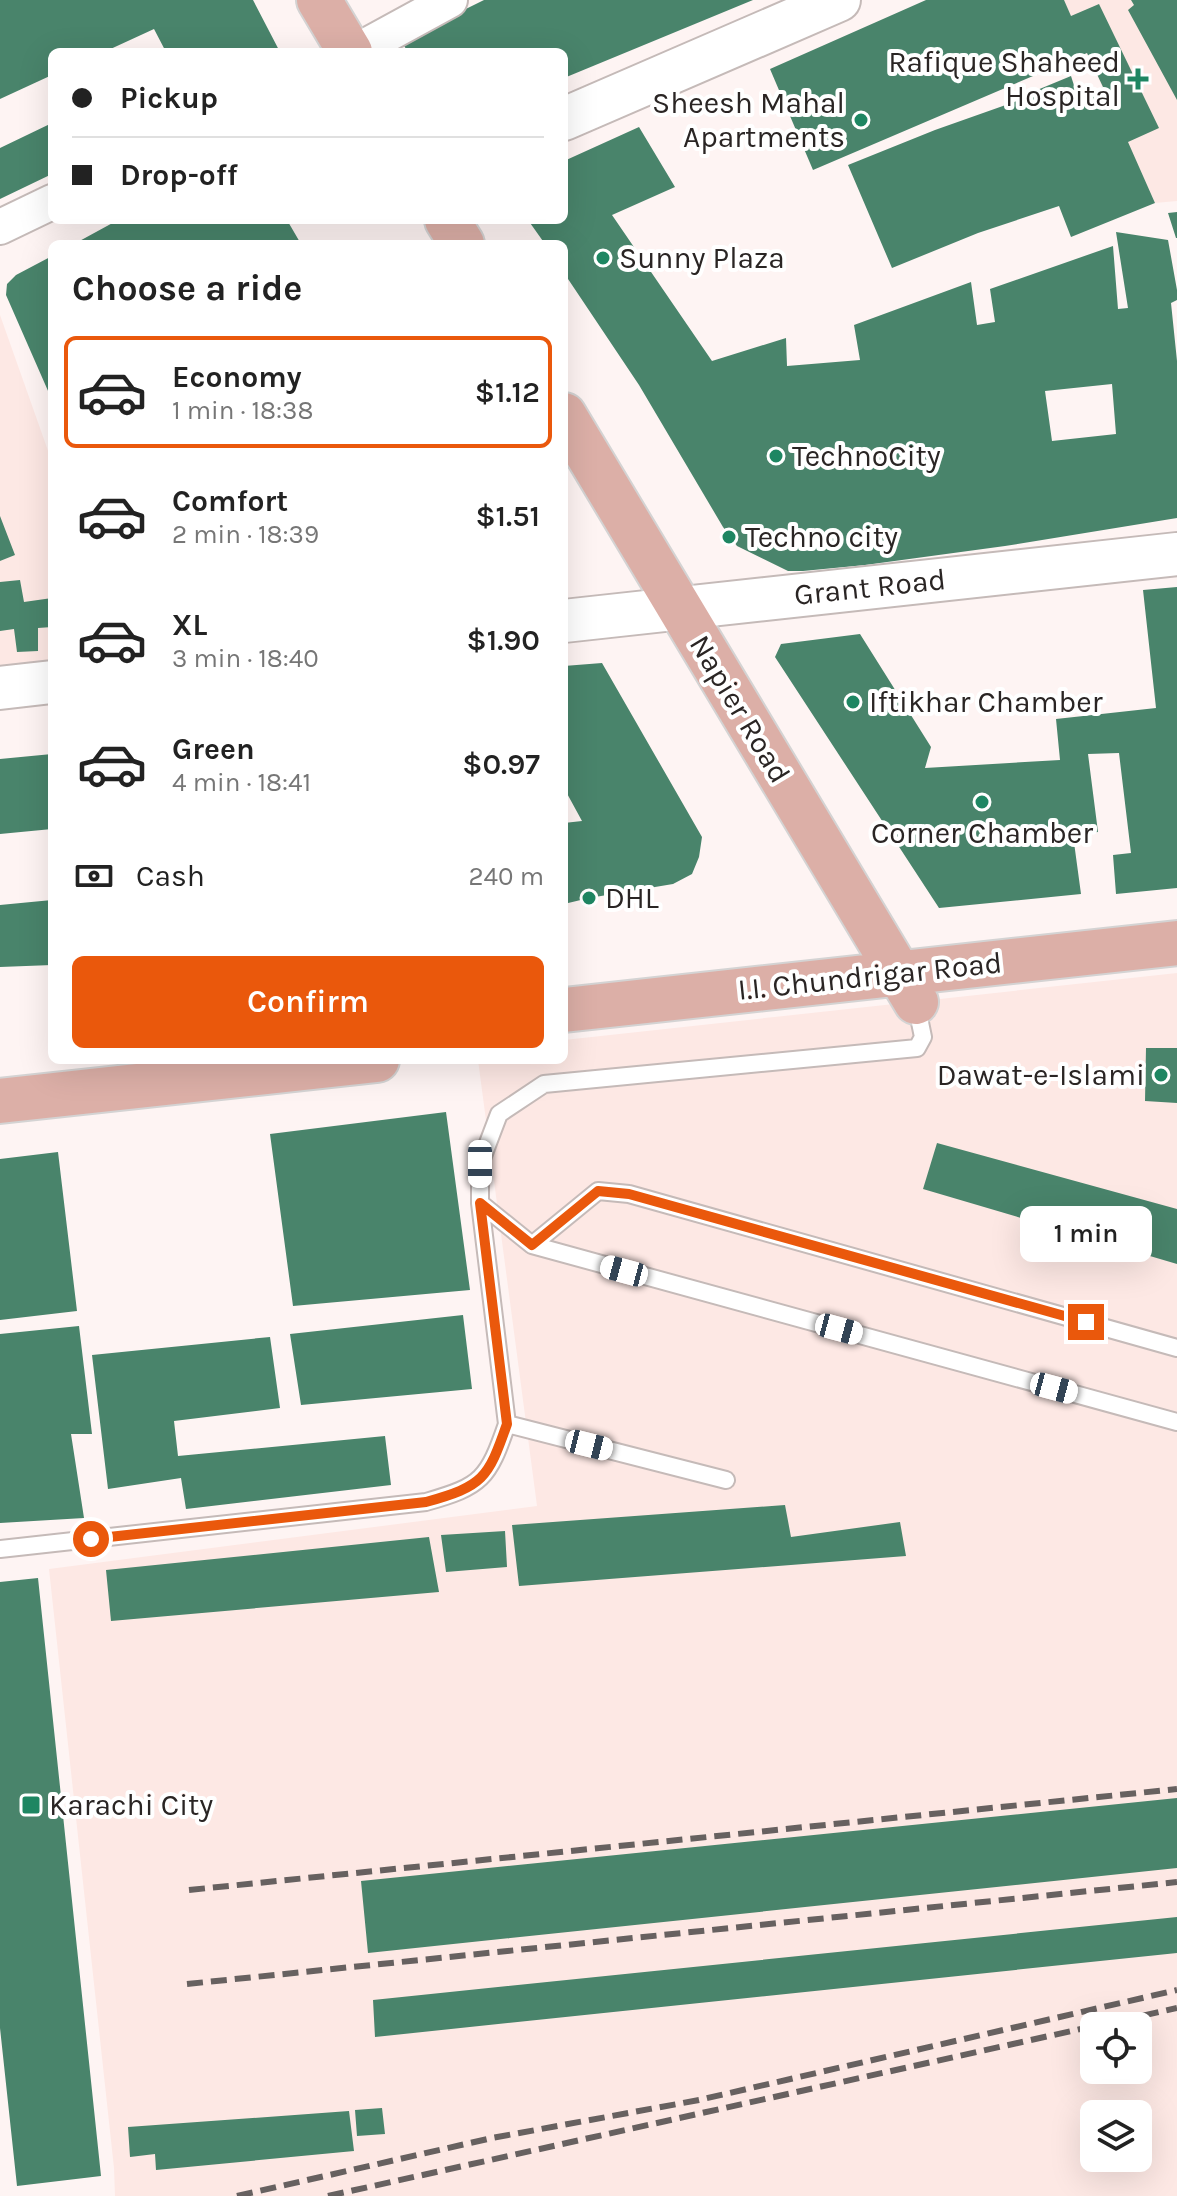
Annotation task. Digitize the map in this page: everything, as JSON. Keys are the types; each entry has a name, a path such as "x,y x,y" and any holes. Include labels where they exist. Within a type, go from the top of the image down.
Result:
{"main road":[{"path":"319,0 349,48"},
{"name":"Napier Road","path":"568,422 908,987"},
{"name":"I.I. Chundrigar Road","path":"568,1039 1177,943"},
{"name":"I.I. Chundrigar Road","path":"568,1010 1177,973"},
{"path":"0,1071 66,1064"},
{"path":"0,1101 340,1064"}],"street":[{"path":"360,48 450,0"},
{"path":"568,117 839,0"},
{"path":"0,227 48,204"},
{"name":"Grant Road","path":"568,621 1177,554"},
{"path":"0,688 48,682"}],"lane":[{"path":"0,1549 426,1502 460,1493 482,1478 495,1459 507,1424 480,1203 480,1164 499,1114 544,1084 917,1048 923,1037 908,987"},
{"path":"532,1245 598,1191 629,1194 1177,1348"},
{"path":"480,1203 532,1245 1177,1422"},
{"path":"507,1424 726,1480"}],"shaded area":[{"name":"Rafique Shaheed Hospital","path":"1063,0 1177,0 1177,201 1155,203"},
{"path":"0,315 48,451 48,681 0,687"},
{"path":"1177,973 1177,2196 115,2196 49,1569 537,1506 479,1064 568,1064 568,1040"}],"building":[{"path":"0,0 253,0 278,48 164,48 154,29 113,48 48,48 48,77 0,99"},
{"path":"484,0 753,0 568,76 568,48 405,48 401,41"},
{"path":"926,0 1064,0 1071,16 1099,4 1159,128 1128,142 1155,203 1071,237 1059,206 978,233 892,268 848,165 1017,101 1013,100 1071,76 1078,98 1103,87 1087,53 813,170 770,69"},
{"path":"1131,0 1177,0 1177,100 1128,10 1134,5"},
{"path":"48,125 48,176 0,199 0,148"},
{"path":"639,127 675,187 612,215 712,361 786,338 787,366 860,360 854,325 971,282 977,325 995,322 990,289 1113,246 1118,309 1128,308 1116,232 1168,240 1177,290 1177,300 1171,303 1177,361 1177,518 1005,546 865,565 788,571 737,546 639,385 568,279 568,240 542,240 531,224 568,224 568,159","holes":["1112,384 1116,434 1052,441 1045,391"]},
{"path":"1177,212 1177,238 1176,238 1168,213"},
{"path":"111,224 289,224 299,240 81,240"},
{"path":"48,258 48,391 6,295 7,284 16,275"},
{"path":"0,516 15,555 0,561"},
{"path":"20,580 24,602 48,599 48,627 38,628 38,651 17,652 14,629 0,631 0,582"},
{"path":"1177,587 1177,888 1116,894 1113,855 1131,853 1119,753 1088,754 1098,832 1073,835 1081,894 939,908 775,657 781,644 860,634 931,747 925,768 1060,760 1056,719 1156,708 1143,590"},
{"path":"602,663 702,837 692,874 673,884 568,903 568,823 582,821 568,795 568,666"},
{"path":"48,754 48,829 0,834 0,759"},
{"path":"48,900 48,965 0,967 0,905"},
{"name":"Dawat-e-Islami","path":"1146,1048 1177,1048 1177,1103 1145,1101"},
{"path":"446,1112 470,1290 293,1306 270,1134"},
{"path":"937,1143 1177,1209 1177,1264 923,1189"},
{"path":"58,1152 77,1311 0,1320 0,1159"},
{"path":"463,1315 472,1389 301,1405 290,1334"},
{"path":"79,1326 92,1434 71,1434 84,1518 0,1523 0,1334"},
{"path":"270,1337 280,1408 174,1421 178,1456 385,1436 391,1485 186,1509 181,1478 108,1489 92,1355"},
{"path":"785,1505 791,1537 900,1522 906,1556 519,1586 512,1525"},
{"path":"505,1531 507,1567 446,1572 441,1535"},
{"path":"429,1537 439,1592 111,1621 106,1570"},
{"name":"Karachi City","path":"38,1578 101,2176 17,2186 0,2028 0,1582"},
{"path":"1177,1798 1177,1868 368,1953 361,1881"},
{"path":"1177,1917 1177,1953 375,2037 373,2000"},
{"path":"382,2108 385,2134 357,2136 355,2110"},
{"path":"349,2111 354,2151 156,2170 155,2154 130,2157 128,2127"}],"railway":[{"path":"189,1890 1177,1789"},
{"path":"187,1984 1177,1882"},
{"path":"237,2196 492,2138 699,2100 1177,1990"},
{"path":"1152,2014 1177,2008"},
{"path":"328,2196 1080,2029"}],"place":[{"name":"Rafique Shaheed Hospital","path":"1138,79"},
{"name":"Sheesh Mahal Apartments","path":"861,120"},
{"name":"Sunny Plaza","path":"603,258"},
{"name":"TechnoCity","path":"776,456"},
{"name":"Techno city","path":"729,537"},
{"name":"Iftikhar Chamber","path":"853,702"},
{"name":"Corner Chamber","path":"982,802"},
{"name":"DHL","path":"589,898"},
{"name":"Dawat-e-Islami","path":"1161,1075"},
{"name":"Karachi City","path":"31,1805"}],"route":[{"path":"91,1539 426,1502 460,1493 482,1478 495,1459 507,1424 480,1203 532,1245 598,1191 629,1194 1086,1322"}]}
